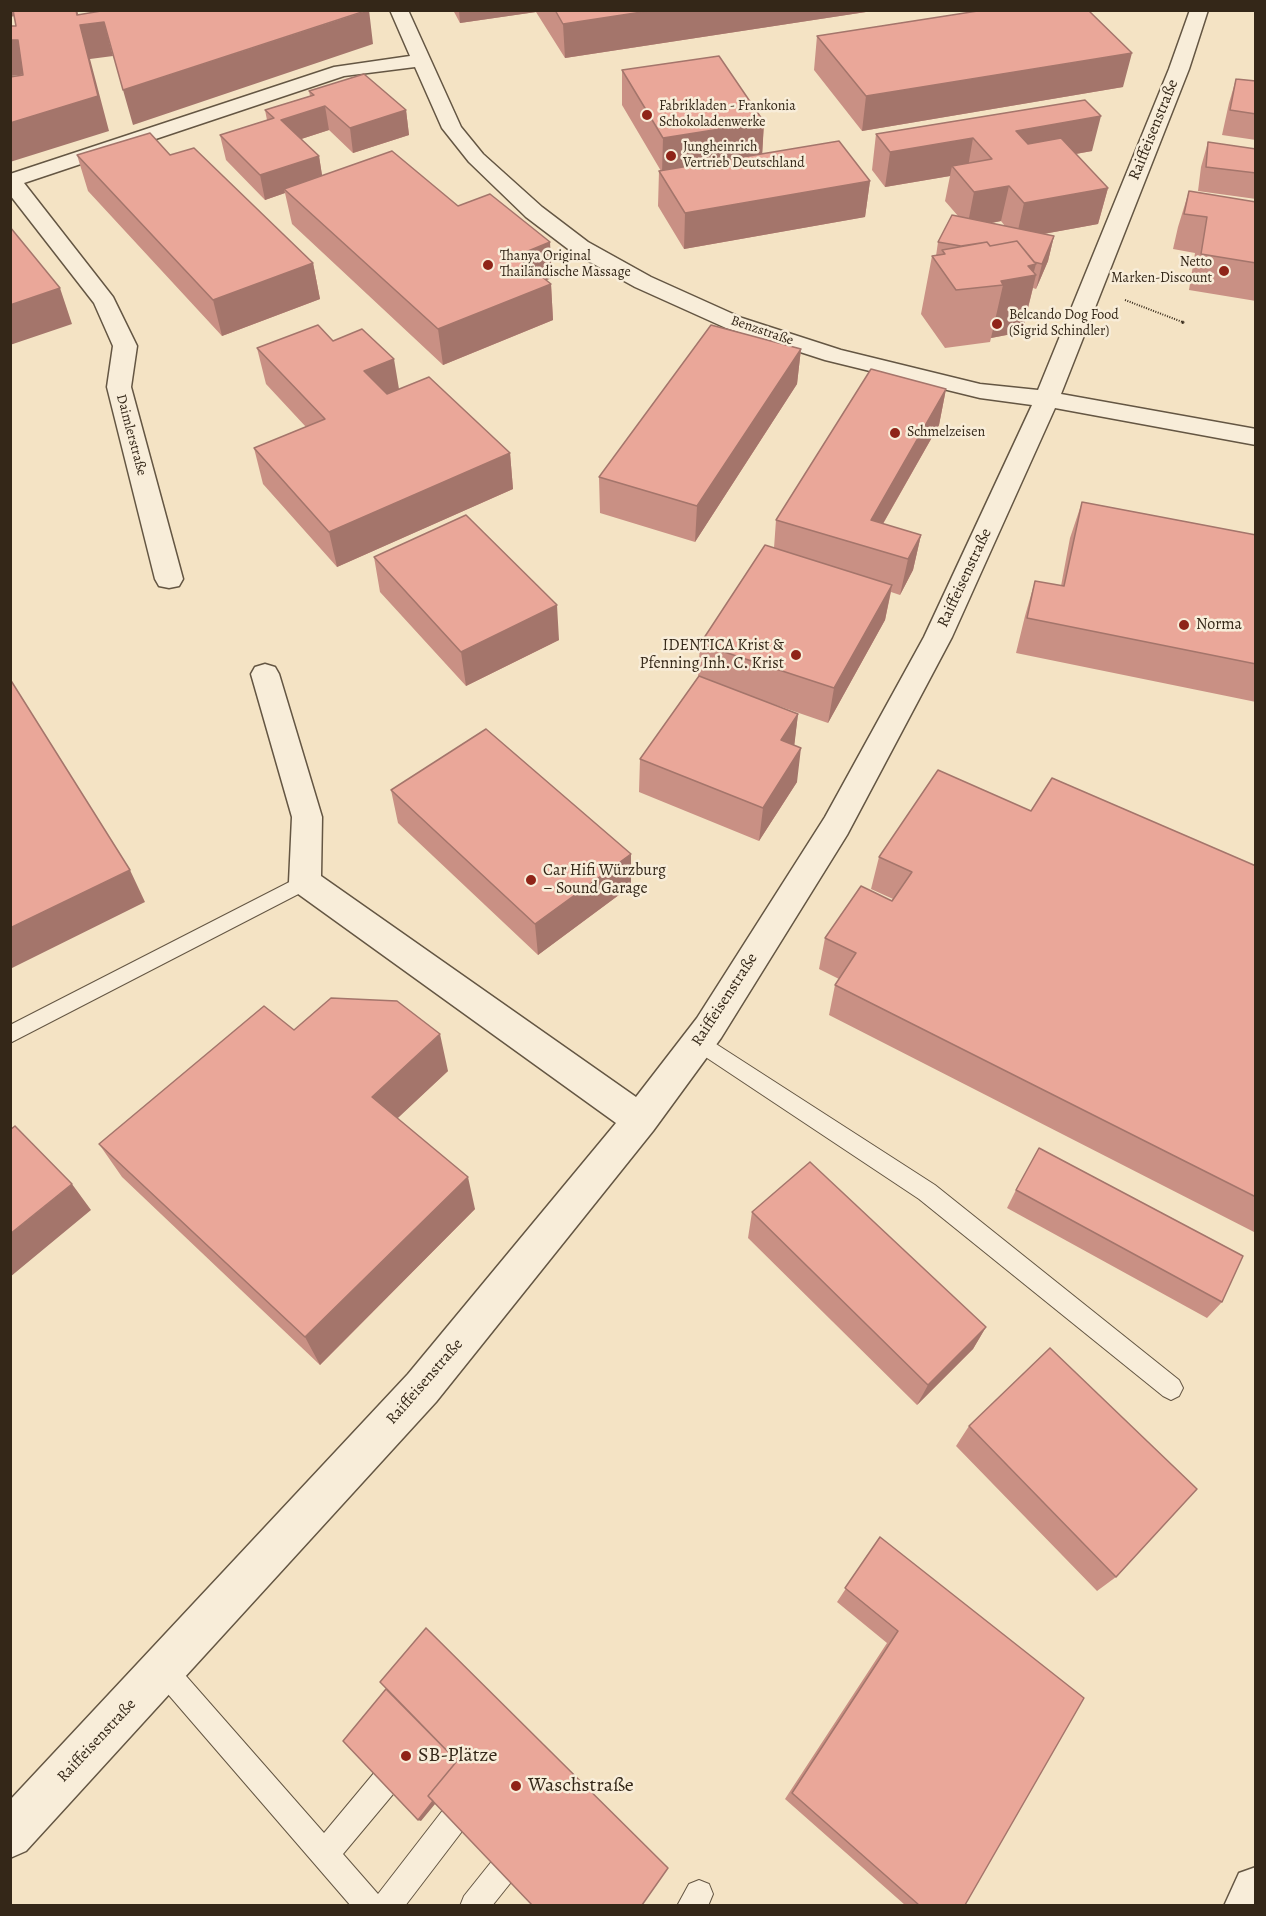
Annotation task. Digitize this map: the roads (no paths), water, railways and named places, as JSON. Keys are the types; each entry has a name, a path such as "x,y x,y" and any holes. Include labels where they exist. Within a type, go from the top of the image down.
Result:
{"street":[{"name":"Benzstraße","path":"399,10 452,128 476,158 534,213 580,247 634,277 734,323 833,354 980,391 1047,399 1256,437"},
{"name":"Raiffeisenstraße","path":"10,1835 422,1388 640,1120 699,1042 848,805 938,637 1047,399 1179,69 1199,10"},
{"name":"Daimlerstraße","path":"169,579 119,387 125,346 105,302 11,181 341,70 421,60"},
{"path":"264,674 307,817 305,882 640,1120"},
{"path":"1248,1905 1256,1890"}],"lane":[{"path":"10,1035 305,882"},
{"path":"699,1042 927,1192 1171,1388"},
{"path":"164,1669 370,1905"},
{"path":"325,1853 384,1783"},
{"path":"387,1905 453,1820"},
{"path":"474,1905 501,1870"}],"place":[{"name":"Fabrikladen - Frankonia Schokoladenwerke","path":"647,115"},
{"name":"Jungheinrich Vertrieb Deutschland","path":"671,156"},
{"name":"Thanya Original Thailändische Massage","path":"488,265"},
{"name":"Netto Marken-Discount","path":"1224,271"},
{"name":"Belcando Dog Food (Sigrid Schindler)","path":"997,324"},
{"name":"Schmelzeisen","path":"895,433"},
{"name":"Norma","path":"1184,625"},
{"name":"IDENTICA Krist & Pfenning Inh. C. Krist","path":"796,655"},
{"name":"Car Hifi Würzburg – Sound Garage","path":"531,880"},
{"name":"SB-Plätze","path":"406,1756"},
{"name":"Waschstraße","path":"516,1786"}]}
